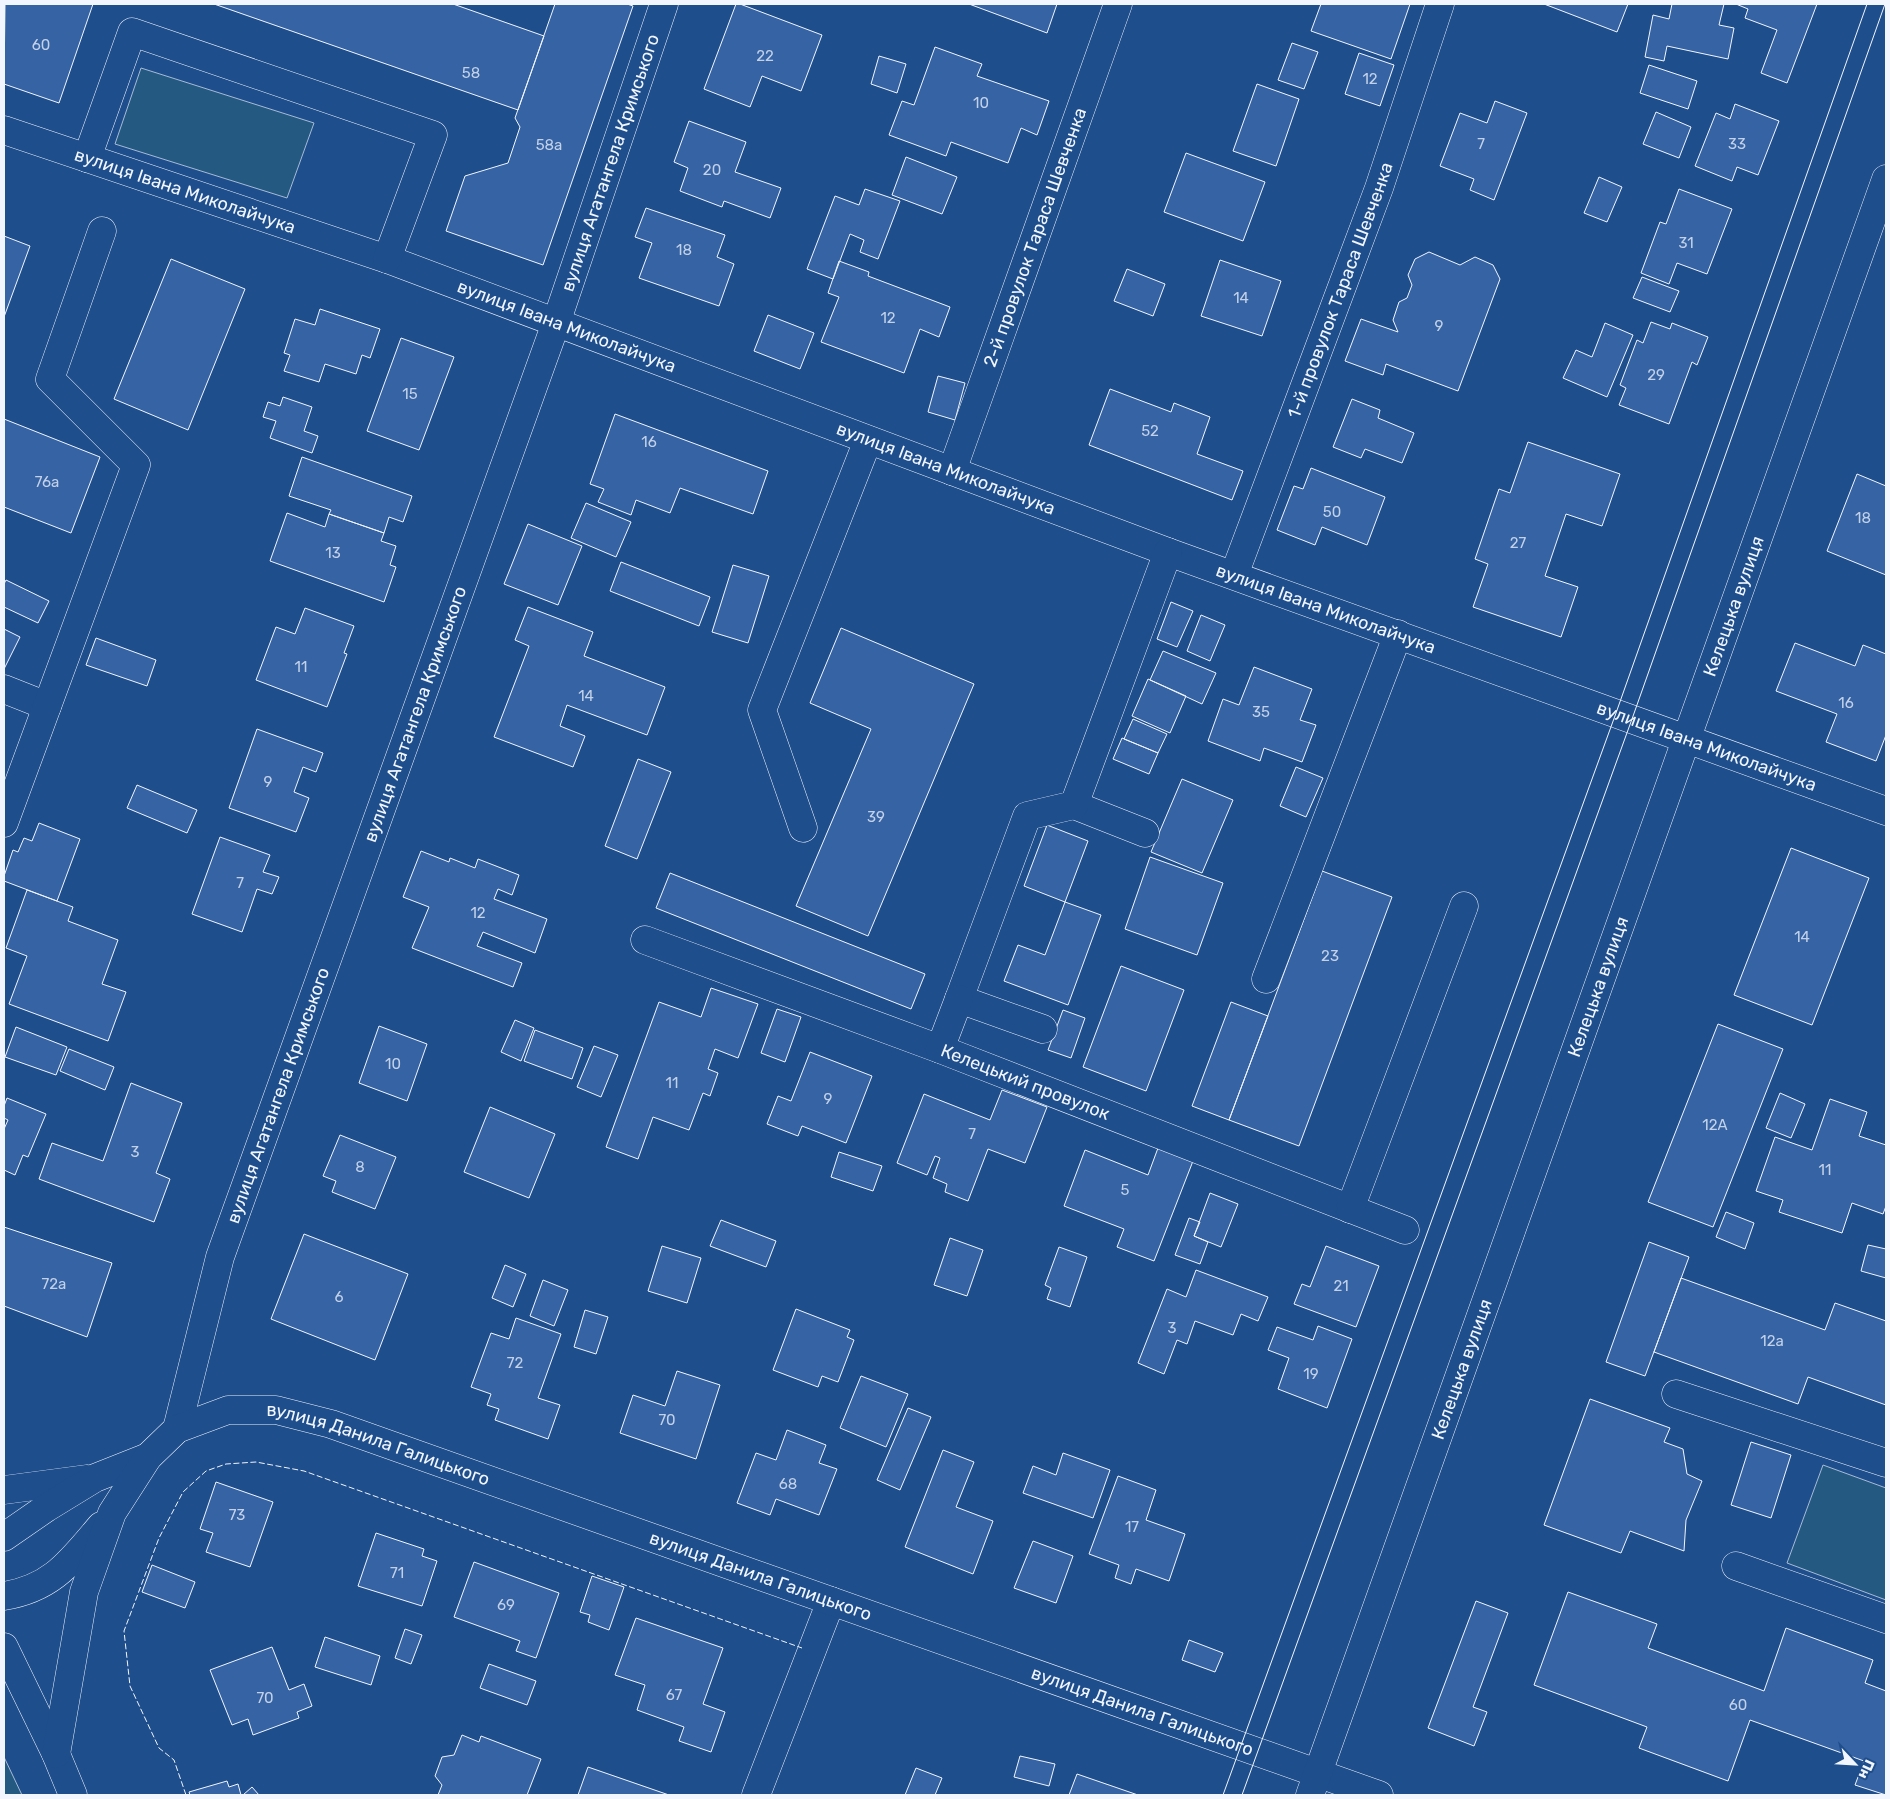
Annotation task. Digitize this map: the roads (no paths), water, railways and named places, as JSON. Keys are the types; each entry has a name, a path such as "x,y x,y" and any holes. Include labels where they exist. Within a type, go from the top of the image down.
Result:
{"street":[{"name":"вулиця Агатангела Кримського","path":"177,1428 220,1257 556,323 664,4"},
{"name":"2-й провулок Тараса Шевченка","path":"952,471 1118,4"},
{"name":"1-й провулок Тараса Шевченка","path":"1234,575 1379,188 1440,4"},
{"path":"87,158 132,32 141,35 433,135 387,259"},
{"name":"вулиця Івана Миколайчука","path":"4,130 387,259 1168,552 1886,811"},
{"name":"Келецька вулиця","path":"1314,1784 1886,179"},
{"path":"4,823 136,465 50,379 102,231"},
{"path":"803,828 762,710 868,440"},
{"path":"1074,805 1168,552"},
{"path":"1266,979 1398,634"},
{"path":"4,689 47,706"},
{"path":"940,1049 1027,816 1074,805 1145,833"},
{"path":"1350,1209 1464,906"},
{"name":"Келецький провулок","path":"645,940 940,1049 1405,1230"},
{"path":"959,999 1044,1029"},
{"path":"1676,1394 1886,1463"},
{"name":"вулиця Данила Галицького","path":"56,1754 84,1592 112,1513 148,1457 177,1428 228,1410 276,1410 331,1424 831,1601 1314,1784 1379,1795"},
{"name":"вулиця Данила Галицького","path":"4,1537 46,1508 96,1478 148,1457"},
{"path":"4,1490 96,1478"},
{"path":"4,1596 20,1593 43,1584 66,1567 112,1513"},
{"path":"1736,1566 1886,1619"},
{"path":"756,1795 831,1601"},
{"path":"4,1647 56,1754 73,1795"}],"tram line":[{"path":"1223,1795 1616,713 1867,4"},
{"path":"1242,1795 1632,719 1885,4"}]}
